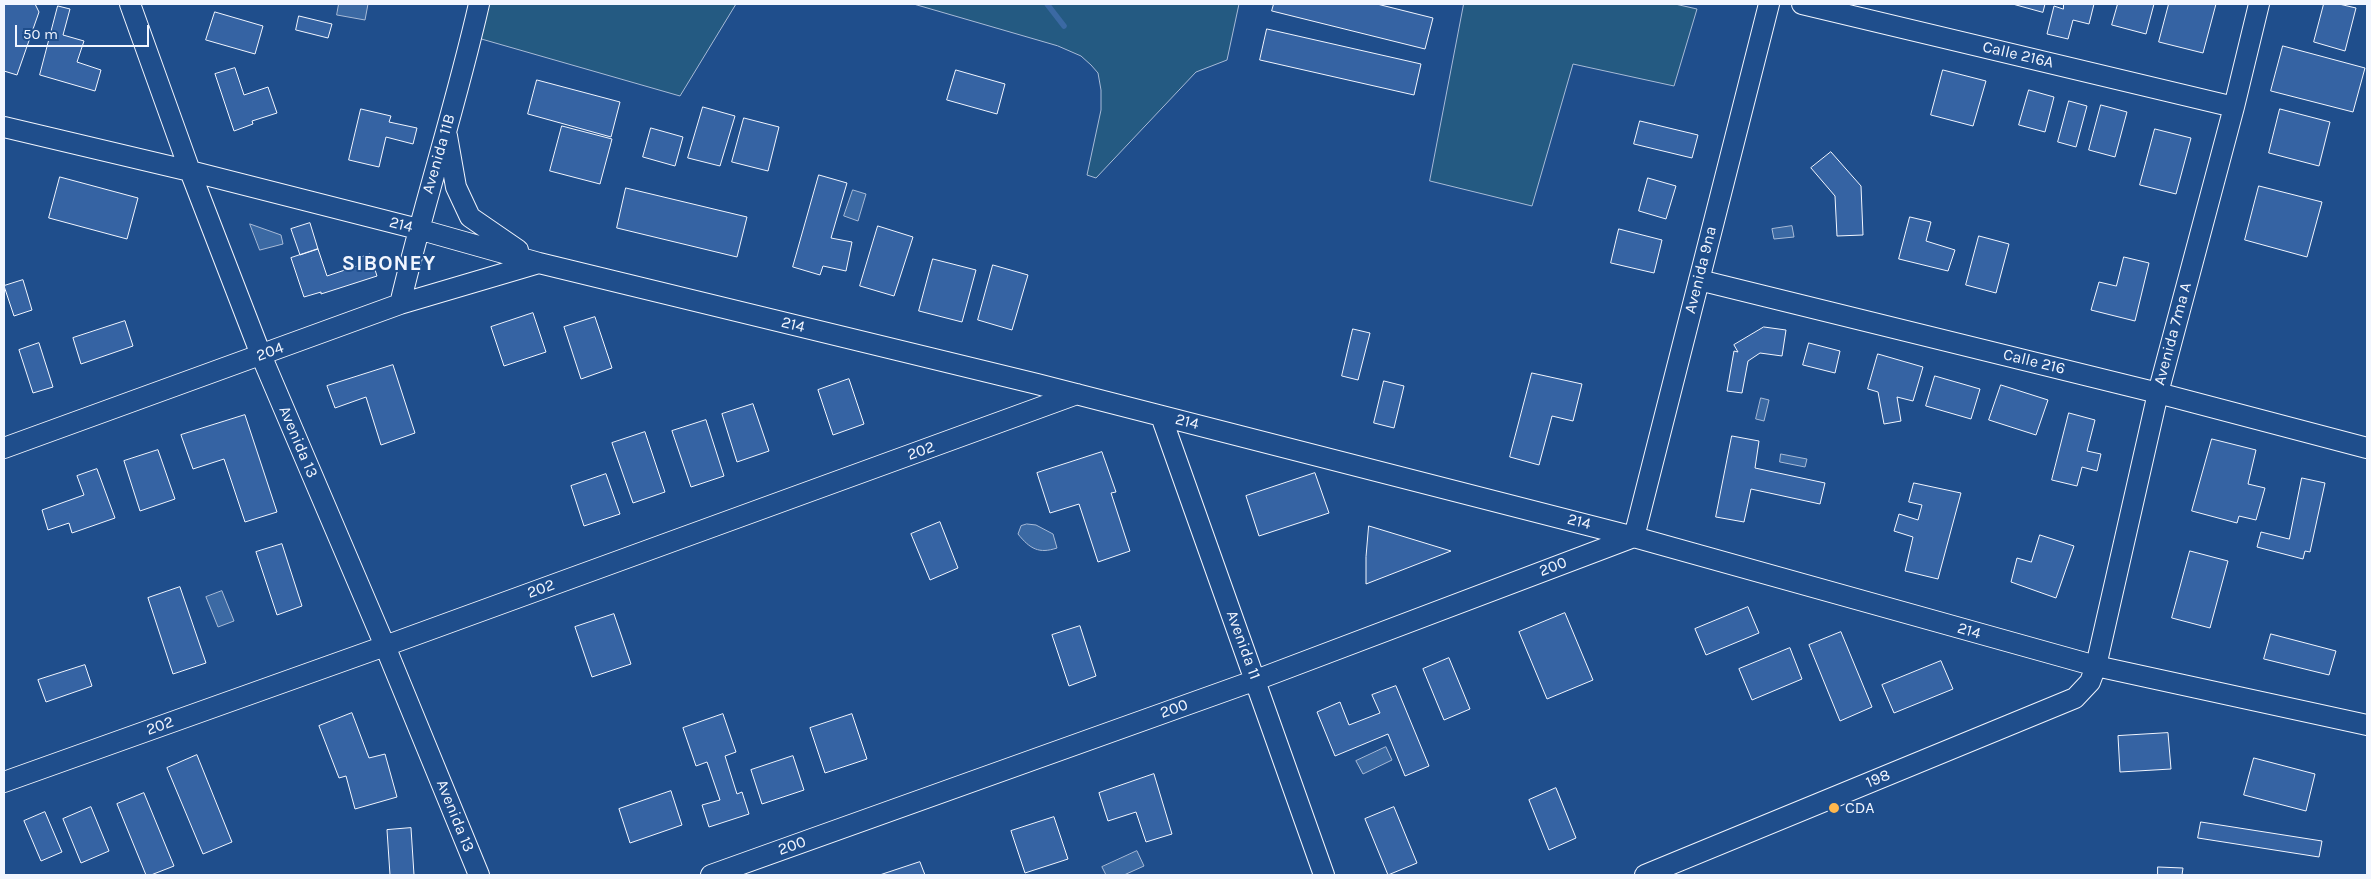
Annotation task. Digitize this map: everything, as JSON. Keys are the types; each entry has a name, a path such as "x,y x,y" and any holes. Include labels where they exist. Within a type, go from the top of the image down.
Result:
{"street":[{"name":"Avenida 13","path":"130,4 190,171 261,355 385,646 479,875"},
{"name":"Avenida 11B","path":"400,304 418,229 447,130 479,4"},
{"name":"Avenida 9na","path":"1634,536 1769,4"},
{"name":"Calle 216A","path":"1802,4 2234,107"},
{"name":"Avenida 7ma A","path":"2096,666 2158,393 2234,107 2259,4"},
{"name":"214","path":"4,126 418,229 539,264 1077,394 1634,536 2096,666 2367,725"},
{"path":"447,130 456,188 470,217 495,236 539,264"},
{"name":"204","path":"4,448 400,304 539,264"},
{"name":"Calle 216","path":"1699,280 2158,393 2367,448"},
{"name":"202","path":"4,782 385,646 1077,394"},
{"name":"Avenida 11","path":"1160,416 1256,680 1324,875"},
{"name":"200","path":"711,875 1256,680 1634,536"},
{"name":"198","path":"1645,875 2075,698 2090,682 2096,666"}],"shaded area":[{"path":"339,4 368,4 365,20 337,15"},
{"path":"479,4 736,4 680,96 471,36"},
{"path":"914,4 1239,4 1227,60 1196,72 1096,178 1087,175 1101,110 1101,90 1098,73 1091,65 1081,56 1058,46"},
{"path":"1464,4 1675,4 1697,9 1674,86 1573,64 1532,206 1430,181"},
{"path":"853,190 866,194 858,221 844,216"},
{"path":"250,224 281,235 283,244 260,250"},
{"path":"1792,226 1794,237 1774,239 1772,229"},
{"path":"1761,398 1769,400 1764,421 1756,419"},
{"path":"1781,454 1807,459 1805,467 1780,462"},
{"path":"1027,524 1036,525 1053,534 1057,548 1040,550 1031,547 1018,534 1021,526"},
{"path":"222,591 234,621 218,627 206,597"},
{"path":"1386,747 1392,760 1363,774 1356,761"},
{"path":"1137,851 1144,866 1124,875 1106,875 1102,867"}],"building":[{"path":"4,4 35,4 39,12 17,75 4,71"},
{"path":"1274,4 1377,4 1433,18 1425,49 1272,11"},
{"path":"2013,4 2045,4 2043,12"},
{"path":"2064,4 2094,4 2089,24 2073,20 2068,39 2047,34 2054,6 2063,9"},
{"path":"2118,4 2154,4 2146,34 2112,25"},
{"path":"2169,4 2216,4 2203,53 2159,42"},
{"path":"2324,4 2339,4 2356,8 2345,51 2314,42"},
{"path":"58,6 70,9 63,35 84,41 77,62 101,70 95,91 40,75"},
{"path":"215,12 263,26 255,54 206,40"},
{"path":"299,16 332,24 328,38 296,30"},
{"path":"1267,29 1421,64 1414,95 1260,60"},
{"path":"2283,46 2365,68 2353,112 2271,91"},
{"path":"235,68 244,95 268,87 277,113 252,121 253,124 234,131 215,74"},
{"path":"956,70 1005,84 997,114 947,100"},
{"path":"1943,70 1986,81 1973,126 1931,115"},
{"path":"537,80 620,102 611,137 528,114"},
{"path":"2029,90 2054,97 2045,132 2019,125"},
{"path":"2069,101 2087,106 2076,147 2058,142"},
{"path":"2101,105 2127,112 2115,157 2089,150"},
{"path":"703,107 735,116 720,166 688,158"},
{"path":"361,109 391,116 389,122 417,128 413,144 386,137 379,167 349,160"},
{"path":"2280,109 2330,122 2319,166 2269,153"},
{"path":"744,118 779,127 768,171 732,162"},
{"path":"1640,121 1698,135 1692,158 1634,144"},
{"path":"562,126 612,139 600,184 550,171"},
{"path":"651,128 683,137 675,166 643,157"},
{"path":"2155,129 2191,138 2176,194 2140,185"},
{"path":"1831,152 1861,186 1863,235 1837,236 1835,196 1811,168"},
{"path":"819,175 847,183 831,238 852,242 846,271 823,266 820,275 793,267"},
{"path":"60,177 138,198 127,239 49,218"},
{"path":"1648,178 1676,186 1666,219 1639,211"},
{"path":"2259,186 2322,202 2307,257 2245,240"},
{"path":"626,188 747,217 737,257 617,228"},
{"path":"1910,217 1931,222 1926,241 1955,250 1948,271 1899,259"},
{"path":"310,223 318,249 300,255 291,229"},
{"path":"878,226 913,237 894,296 860,286"},
{"path":"1619,229 1662,240 1654,273 1611,263"},
{"path":"1979,236 2009,244 1996,293 1966,285"},
{"path":"318,249 327,276 360,265 358,258 370,254 377,276 321,294 321,292 304,297 291,258"},
{"path":"2124,257 2149,263 2135,321 2091,310 2099,282 2116,286"},
{"path":"933,259 976,270 962,322 919,311"},
{"path":"993,265 1028,275 1012,330 978,320"},
{"path":"23,280 32,310 14,316 4,286"},
{"path":"533,313 546,352 504,366 491,327"},
{"path":"595,317 612,368 581,379 564,327"},
{"path":"125,321 133,346 81,364 73,338"},
{"path":"1764,327 1786,330 1782,356 1760,353 1748,361 1742,393 1727,391 1734,351 1738,352 1734,345"},
{"path":"1353,329 1370,333 1358,380 1342,376"},
{"path":"39,343 53,387 33,393 19,350"},
{"path":"1809,343 1840,351 1835,373 1803,365"},
{"path":"1878,354 1923,367 1913,401 1897,397 1901,421 1884,424 1878,392 1868,389"},
{"path":"393,365 415,433 381,445 366,397 335,408 327,386"},
{"path":"1532,373 1582,384 1573,421 1552,416 1539,465 1510,457"},
{"path":"1935,376 1980,389 1971,419 1926,406"},
{"path":"849,379 864,424 833,435 818,390"},
{"path":"1384,381 1404,386 1394,428 1374,423"},
{"path":"2001,385 2048,400 2036,435 1989,420"},
{"path":"753,404 769,451 737,462 722,414"},
{"path":"2069,413 2095,420 2087,451 2101,454 2097,471 2082,467 2077,486 2052,480"},
{"path":"245,415 277,512 245,522 224,459 193,469 181,435"},
{"path":"706,420 724,476 691,487 672,431"},
{"path":"645,432 665,492 633,503 612,443"},
{"path":"1732,436 1759,441 1755,468 1825,483 1820,504 1751,489 1744,522 1716,517"},
{"path":"2212,439 2256,450 2248,484 2265,488 2256,520 2239,516 2237,523 2192,511"},
{"path":"158,450 175,499 140,511 124,461"},
{"path":"1102,452 1116,492 1111,493 1130,551 1098,562 1079,504 1050,513 1037,473"},
{"path":"97,469 115,518 72,533 69,523 48,530 42,510 84,495 77,476"},
{"path":"1315,473 1329,513 1259,536 1246,496"},
{"path":"606,474 620,514 584,526 571,486"},
{"path":"2302,478 2325,483 2310,552 2305,551 2303,559 2257,547 2261,532 2289,539"},
{"path":"1914,483 1961,493 1938,579 1905,571 1913,537 1894,531 1899,514 1918,520 1922,505 1909,502"},
{"path":"940,522 958,568 930,580 911,534"},
{"path":"1369,526 1451,551 1366,584"},
{"path":"2040,535 2074,546 2056,598 2011,582 2017,558 2031,562"},
{"path":"282,544 302,606 277,615 256,552"},
{"path":"2190,551 2228,561 2210,628 2172,618"},
{"path":"180,587 206,663 173,674 148,598"},
{"path":"1748,607 1759,633 1706,655 1695,629"},
{"path":"1565,613 1593,680 1547,699 1519,632"},
{"path":"614,614 631,664 592,677 575,627"},
{"path":"1080,626 1096,676 1069,686 1052,635"},
{"path":"1841,632 1872,707 1840,721 1809,645"},
{"path":"2271,634 2336,651 2329,675 2264,659"},
{"path":"1790,648 1802,679 1752,700 1739,669"},
{"path":"1449,658 1470,709 1444,720 1423,669"},
{"path":"1941,661 1953,689 1894,713 1882,685"},
{"path":"85,665 92,686 46,702 38,680"},
{"path":"1396,686 1429,766 1405,776 1388,734 1335,756 1317,712 1340,702 1349,725 1380,713 1372,695"},
{"path":"352,713 369,758 385,754 397,797 355,809 346,776 339,778 319,726"},
{"path":"723,714 736,752 725,756 737,794 742,792 749,814 709,827 702,805 720,800 707,762 696,766 683,728"},
{"path":"852,714 867,759 825,773 810,728"},
{"path":"2168,733 2171,769 2120,772 2118,736"},
{"path":"197,755 232,842 203,854 167,768"},
{"path":"793,756 804,790 762,804 751,770"},
{"path":"2254,758 2315,774 2306,811 2244,795"},
{"path":"1154,774 1172,834 1146,842 1136,812 1108,821 1099,793"},
{"path":"1556,788 1576,838 1549,850 1529,800"},
{"path":"671,791 682,825 630,843 619,809"},
{"path":"144,793 174,866 151,875 146,875 117,804"},
{"path":"91,807 109,851 81,863 63,819"},
{"path":"1394,807 1417,863 1388,875 1365,819"},
{"path":"45,812 62,852 41,861 24,821"},
{"path":"1054,817 1068,859 1025,873 1011,831"},
{"path":"2201,822 2322,841 2319,857 2198,838"},
{"path":"411,828 414,875 390,875 387,830"},
{"path":"920,862 925,875 880,875"},
{"path":"2158,867 2183,868 2182,875 2158,875"}],"waterway":[{"path":"1047,4 1064,26"}],"place":[{"name":"CDA","path":"1834,808"}],"district":[{"name":"SIBONEY","path":"389,264"}]}
